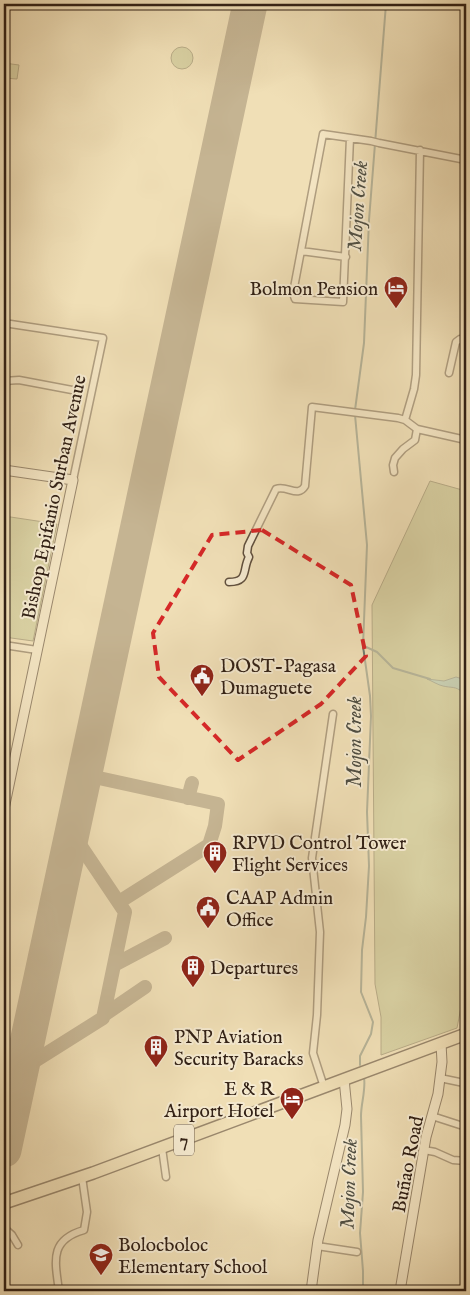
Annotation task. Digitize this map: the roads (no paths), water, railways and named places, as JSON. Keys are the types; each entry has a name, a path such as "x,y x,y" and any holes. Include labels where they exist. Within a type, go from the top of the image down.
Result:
{"highway":[{"name":"7","path":"4,1203 162,1148 466,1034"}],"street":[{"path":"350,138 343,302 295,298 293,293 323,134 379,142 466,160"},
{"path":"405,420 416,375 420,150"},
{"path":"301,251 346,257"},
{"name":"Bishop Epifanio Surban Avenue","path":"4,323 102,338 74,480 4,809"},
{"path":"449,373 457,340 466,340"},
{"path":"4,394 5,381 19,380 72,390"},
{"path":"229,582 241,580 244,577 249,557 247,553 248,546 276,489 282,488 301,492 304,489 312,408 405,420 417,430 466,440"},
{"path":"394,472 394,458 403,448 415,440 417,430"},
{"path":"4,470 74,480"},
{"path":"4,645 37,650"},
{"path":"324,1086 313,1053 317,1015 320,932 312,858 333,714"},
{"name":"Buñao Road","path":"400,1291 424,1150 438,1094 442,1062 441,1043"},
{"path":"440,1078 464,1083"},
{"path":"311,1291 317,1246 345,1126 347,1109 344,1080"},
{"path":"432,1116 466,1127"},
{"path":"162,1148 166,1176"},
{"path":"424,1150 435,1152 453,1160 466,1161"},
{"path":"59,1291 56,1268 58,1250 61,1243 67,1237 84,1230 87,1212 82,1177"},
{"path":"4,1228 12,1235 18,1245"},
{"path":"317,1246 356,1252"}],"waterway":[{"name":"Mojon Creek","path":"355,410 364,343 369,220 386,4"},
{"name":"Mojon Creek","path":"355,415 367,545 363,646 371,716 367,812 369,866 362,950 361,992 373,1022 371,1034 360,1056 360,1065"},
{"path":"364,646 377,652 393,668 430,679"},
{"name":"Mojon Creek","path":"363,1291 360,1233 363,1192 361,1116 364,1077"}],"place":[{"name":"Bolmon Pension","path":"396,309"},
{"name":"DOST-Pagasa Dumaguete","path":"202,697"},
{"name":"RPVD Control Tower Flight Services","path":"215,874"},
{"name":"CAAP Admin Office","path":"208,929"},
{"name":"Departures","path":"193,988"},
{"name":"PNP Aviation Security Baracks","path":"156,1068"},
{"name":"E & R Airport Hotel","path":"292,1120"},
{"name":"Bolocboloc Elementary School","path":"101,1276"}]}
